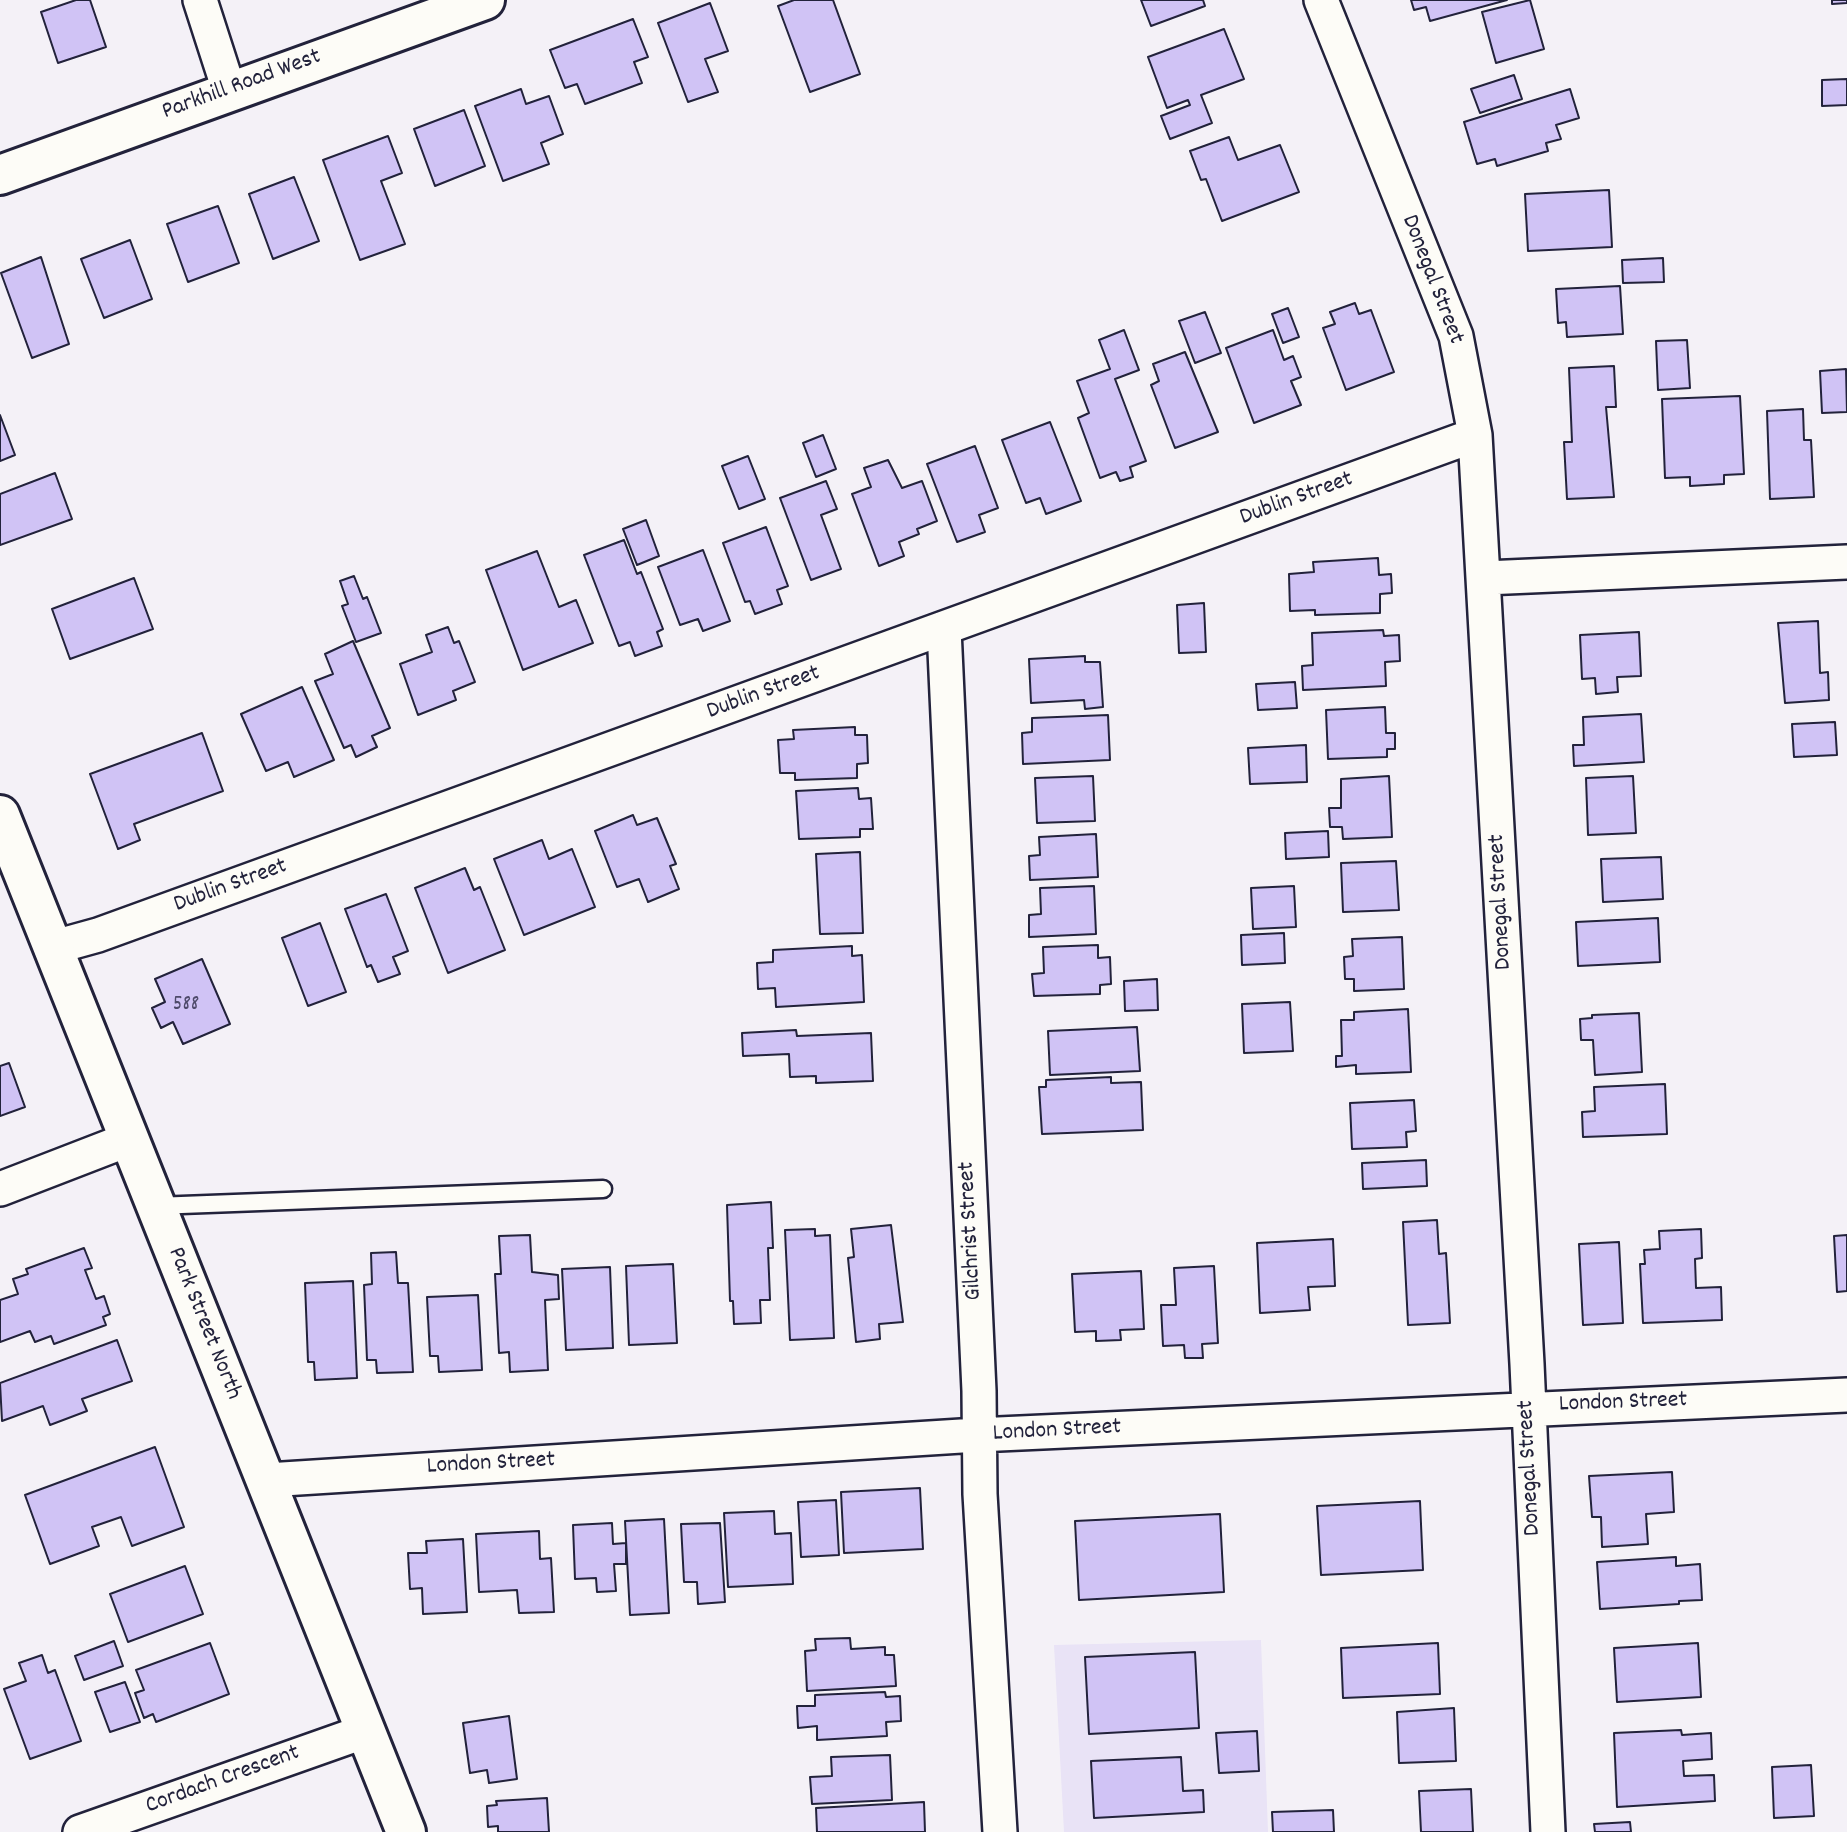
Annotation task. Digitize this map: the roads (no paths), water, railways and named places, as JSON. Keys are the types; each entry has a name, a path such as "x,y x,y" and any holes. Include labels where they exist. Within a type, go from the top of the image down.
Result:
{"street":[{"path":"200,0 229,90"},
{"name":"Parkhill Road West","path":"0,175 229,90 485,0"},
{"name":"Donegal Street","path":"1321,0 1456,336 1475,435 1485,578 1548,1832"},
{"name":"Dublin Street","path":"51,948 98,934 1475,435"},
{"path":"1485,578 1847,562"},
{"name":"Gilchrist Street","path":"944,629 979,1391 978,1435 1000,1832"},
{"name":"Park Street North","path":"0,815 127,1140 267,1480 406,1832"},
{"path":"0,1189 127,1140"},
{"name":"London Street","path":"267,1480 978,1435 1847,1395"},
{"name":"Cordach Crescent","path":"80,1832 366,1731"}],"lane":[{"path":"155,1206 603,1189"}]}
